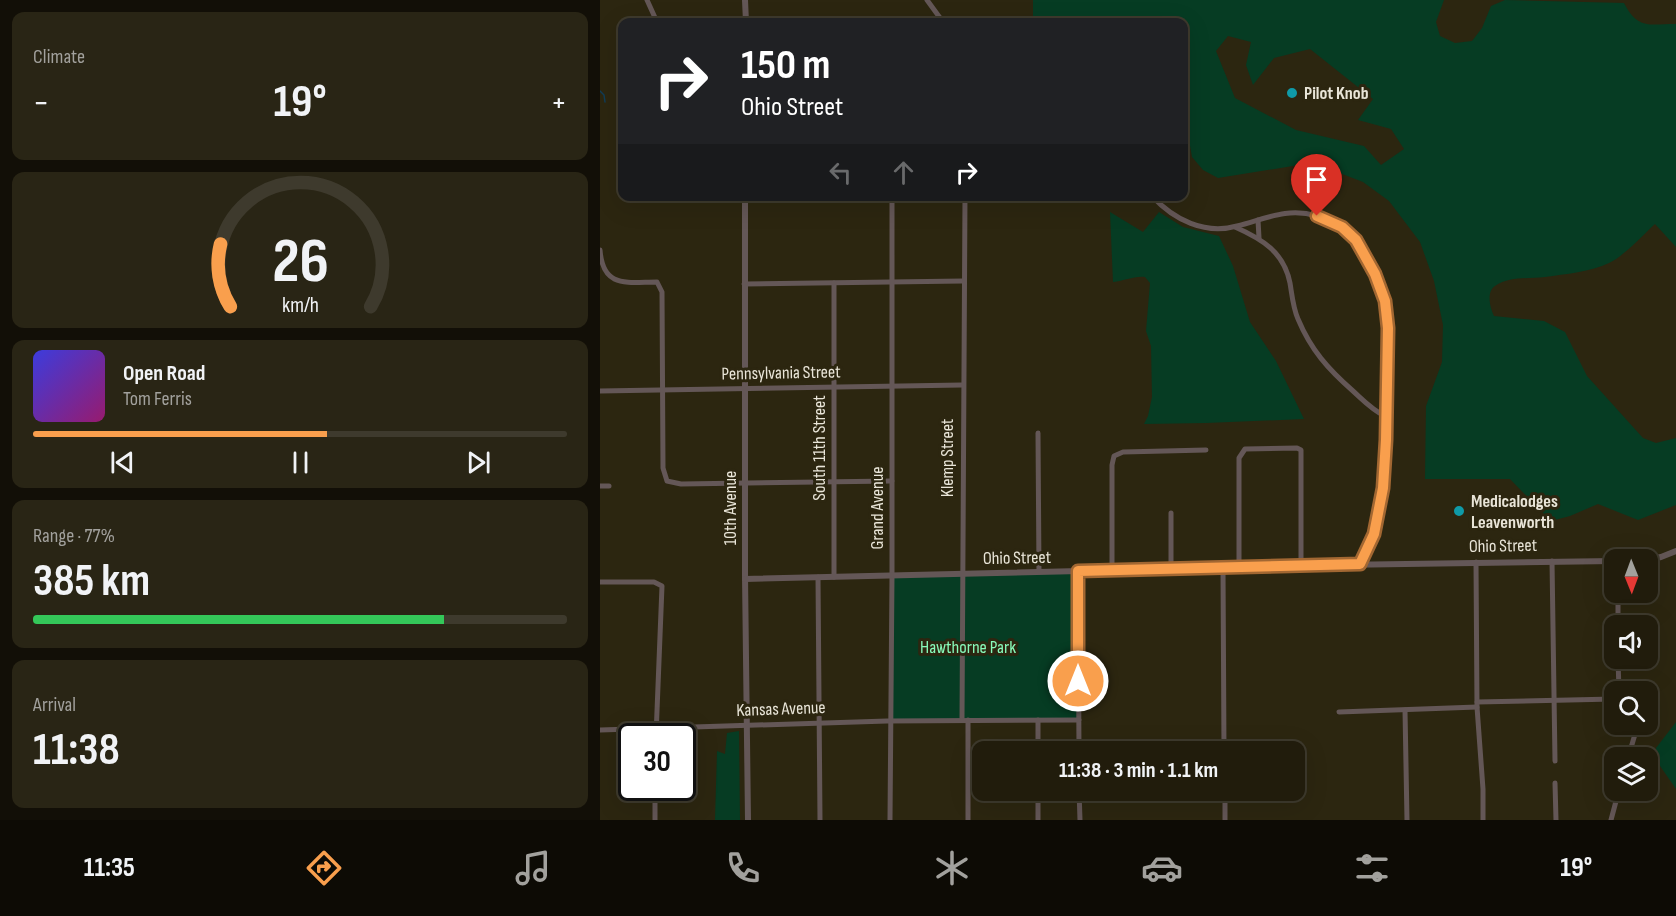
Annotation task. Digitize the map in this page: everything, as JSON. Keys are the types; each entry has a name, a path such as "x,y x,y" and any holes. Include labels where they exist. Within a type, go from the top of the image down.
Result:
{"street":[{"path":"647,0 655,18"},
{"path":"745,0 746,18"},
{"path":"927,0 940,18"},
{"name":"10th Avenue","path":"746,201 745,579 748,820"},
{"name":"Grand Avenue","path":"890,820 892,201"},
{"name":"Klemp Street","path":"964,201 962,574 968,820"},
{"path":"1157,201 1178,218 1216,229 1235,227 1280,213 1304,213 1342,227 1356,240 1375,274 1385,301 1388,328 1385,449 1379,515 1374,534 1360,564"},
{"path":"1258,220 1259,238"},
{"path":"1235,227 1259,238 1272,249 1285,267 1297,316 1314,351 1328,368 1374,410 1386,416"},
{"path":"600,250 604,271 611,278 623,283 657,282 663,296 663,468 667,481 681,484 892,481"},
{"path":"744,284 963,281"},
{"name":"South 11th Street","path":"834,283 834,577"},
{"name":"Pennsylvania Street","path":"600,391 962,385"},
{"path":"1038,433 1039,572"},
{"path":"1239,568 1239,458 1245,449 1297,448 1301,450 1301,566"},
{"path":"1112,570 1113,458 1123,452 1206,450"},
{"path":"600,486 609,486"},
{"path":"1171,513 1171,569"},
{"path":"1658,558 1676,551"},
{"path":"1552,561 1555,761"},
{"name":"Ohio Street","path":"745,579 1360,564 1604,561"},
{"path":"1476,562 1477,704 1483,820"},
{"path":"1223,568 1224,741"},
{"path":"1078,571 1079,741"},
{"path":"818,577 820,820"},
{"path":"600,582 659,583 663,591 656,723"},
{"path":"1339,712 1604,699"},
{"path":"1405,710 1407,820"},
{"path":"1038,720 1038,741"},
{"name":"Kansas Avenue","path":"696,727 891,721 1078,720"},
{"name":"Kansas Avenue","path":"600,730 618,729"},
{"path":"1556,783 1556,820"},
{"path":"655,801 655,820"},
{"path":"1038,801 1038,820"},
{"path":"1079,801 1080,820"},
{"path":"1225,801 1225,820"},
{"path":"1611,820 1616,801"}],"green space":[{"path":"1033,0 1444,0 1436,22 1440,36 1455,43 1472,41 1482,28 1491,6 1505,0 1624,3 1639,22 1676,24 1676,247 1655,224 1627,251 1609,263 1578,272 1507,281 1492,289 1490,300 1494,316 1544,321 1565,332 1587,376 1643,438 1656,443 1676,438 1676,505 1638,520 1598,504 1551,521 1510,479 1425,479 1426,406 1442,362 1443,325 1434,281 1420,242 1389,201 1363,182 1337,172 1299,165 1218,178 1203,170 1192,157 1189,140 1188,18 1033,18","holes":["1228,36 1251,42 1246,65 1253,85 1274,58 1310,49 1373,99 1358,120 1391,129 1404,149 1381,165 1364,146 1296,130 1235,98 1216,51"]},
{"path":"1110,212 1143,232 1159,212 1183,227 1219,236 1233,266 1250,322 1276,361 1304,419 1144,424 1152,397 1151,346 1146,331 1150,283 1145,277 1113,282"},
{"name":"Hawthorne Park","path":"1078,571 1079,720 891,721 892,575"},
{"path":"1676,722 1676,789 1658,763 1657,747"},
{"path":"739,731 740,820 715,820 717,751 725,754 727,733"}],"waterway":[{"path":"600,91 604,95 605,102"}],"place":[{"name":"Pilot Knob","path":"1292,93"},
{"name":"Medicalodges Leavenworth","path":"1459,511"}],"route":[{"path":"1078,681 1078,571 1360,564 1374,534 1383,488 1388,328 1385,301 1375,274 1356,240 1342,227 1317,216"}]}
